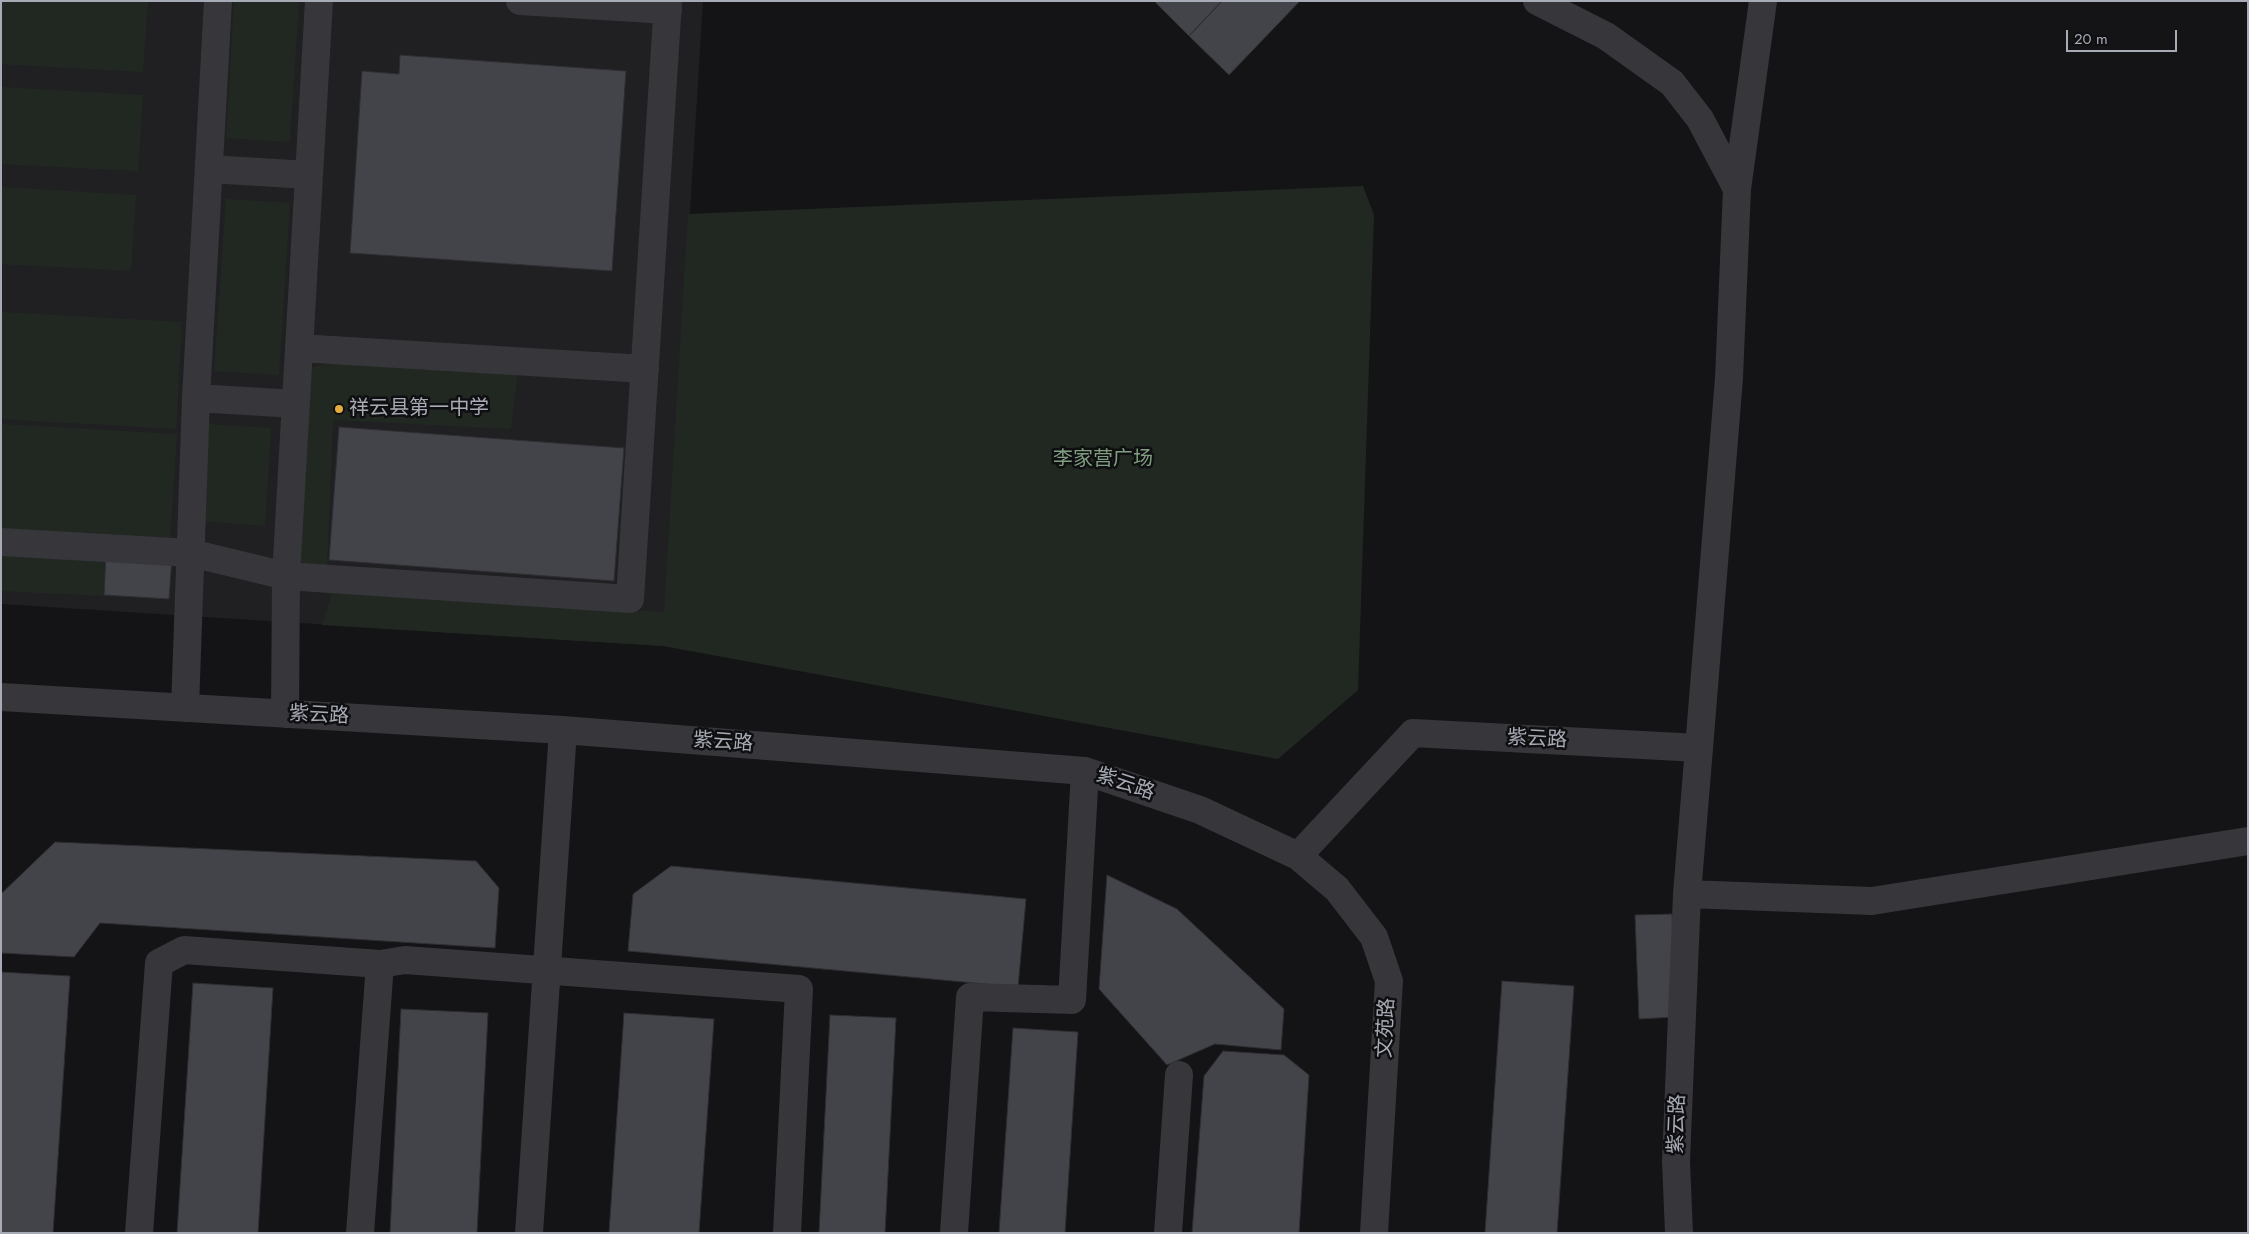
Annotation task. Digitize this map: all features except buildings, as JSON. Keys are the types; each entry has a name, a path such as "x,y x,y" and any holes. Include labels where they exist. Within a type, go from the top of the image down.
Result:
{"street":[{"path":"185,708 196,398 218,1"},
{"path":"285,714 286,576 319,1"},
{"path":"1,542 190,553 286,576 630,599 668,6 520,1"},
{"path":"1537,1 1606,36 1672,83 1700,119 1736,189"},
{"path":"1699,748 1730,378 1736,189 1763,1"},
{"path":"209,169 309,175"},
{"path":"299,348 645,369"},
{"path":"196,398 296,404"},
{"name":"紫云路","path":"1,697 563,730 1085,771 1200,810 1298,856 1413,733 1699,748 1687,894 1676,1161 1679,1233"},
{"path":"529,1233 563,730"},
{"path":"954,1233 970,997 1072,1000 1085,771"},
{"path":"1687,894 1872,901 2248,841"},
{"name":"文苑路","path":"1298,856 1337,889 1374,936 1389,981 1374,1233"},
{"path":"139,1233 159,963 184,950 380,964 405,960 546,972 799,988 787,1233"},
{"path":"360,1233 380,964"},
{"path":"1168,1233 1179,1076"}],"shaded area":[{"name":"祥云县第一中学","path":"1,1 703,1 663,646 1,604"}],"green space":[{"path":"1,1 148,1 143,72 1,64"},
{"path":"234,1 299,1 290,142 226,138"},
{"path":"1,87 143,95 138,171 1,164"},
{"name":"李家营广场","path":"1363,186 1374,215 1358,690 1278,759 663,646 322,625 333,592 664,612 688,214"},
{"path":"1,187 136,195 131,271 1,264"},
{"path":"226,199 290,203 279,375 214,371"},
{"path":"1,312 182,322 176,429 1,419"},
{"path":"349,357 518,368 511,429 333,420 327,568 294,567 311,368"},
{"path":"1,424 177,434 170,540 1,530"},
{"path":"209,424 271,428 265,526 202,521"},
{"path":"1,548 106,554 104,595 169,599 1,591"}],"place":[{"name":"祥云县第一中学","path":"339,409"}]}
